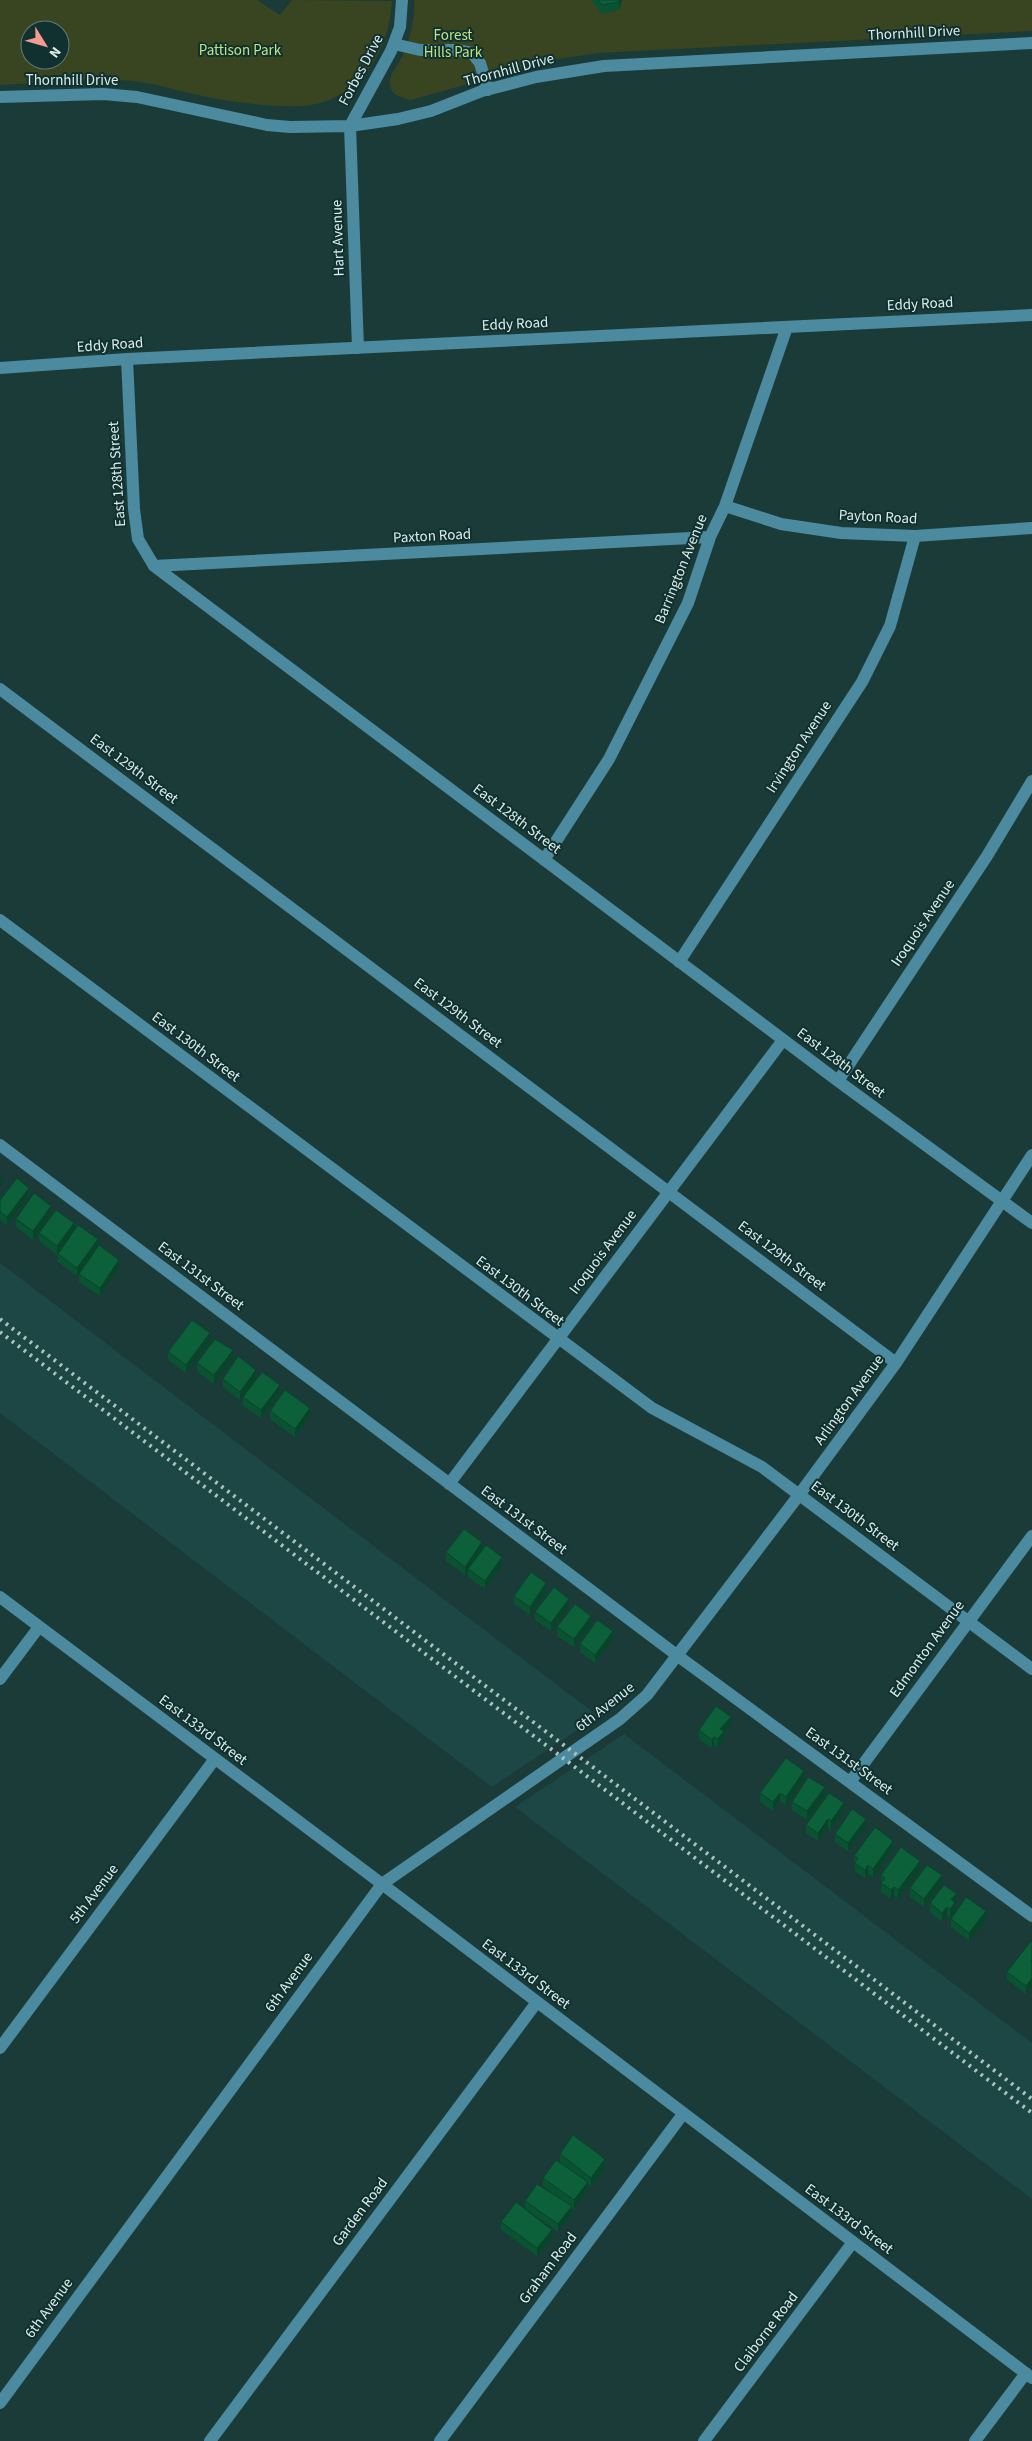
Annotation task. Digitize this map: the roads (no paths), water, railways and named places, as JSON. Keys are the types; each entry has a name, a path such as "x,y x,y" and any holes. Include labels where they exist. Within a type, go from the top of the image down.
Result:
{"street":[{"name":"Forbes Drive","path":"350,126 394,44 400,27 402,0"},
{"name":"Thornhill Drive","path":"0,97 103,94 137,97 267,125 290,127 350,126 398,119 431,111 488,90 536,77 604,66 1032,43"},
{"path":"394,44 420,50 457,50 472,53 480,63 488,90"},
{"name":"Hart Avenue","path":"350,126 358,348"},
{"name":"Eddy Road","path":"0,368 127,359 1032,315"},
{"name":"Barrington Avenue","path":"544,860 609,759 688,603 710,537 725,506 787,327"},
{"name":"East 128th Street","path":"127,359 134,508 138,539 154,566 838,1081 1032,1223"},
{"name":"Payton Road","path":"725,506 781,524 841,532 915,536 1032,528"},
{"name":"Irvington Avenue","path":"679,962 862,682 890,626 915,536"},
{"name":"Paxton Road","path":"154,566 710,537"},
{"name":"East 129th Street","path":"0,689 896,1363"},
{"name":"Iroquois Avenue","path":"838,1081 987,856 1032,781"},
{"name":"East 130th Street","path":"0,920 558,1340 652,1408 762,1466 1032,1669"},
{"name":"Iroquois Avenue","path":"450,1484 784,1040"},
{"name":"East 131st Street","path":"0,1145 678,1656 1032,1916"},
{"name":"Arlington Avenue","path":"678,1656 896,1363 1032,1155"},
{"name":"Edmonton Avenue","path":"850,1782 1032,1536"},
{"name":"East 133rd Street","path":"0,1597 214,1760 382,1884 1029,2376"},
{"path":"0,1679 39,1626"},
{"name":"6th Avenue","path":"0,2403 382,1884 620,1719 648,1695 678,1656"},
{"name":"5th Avenue","path":"0,2048 214,1760"},
{"name":"Garden Road","path":"210,2441 537,2002"},
{"name":"Graham Road","path":"440,2441 683,2114"},
{"name":"Claiborne Road","path":"704,2441 853,2242"},
{"path":"975,2441 1029,2376"}],"railway":[{"path":"0,1319 1032,2099"},
{"path":"0,1332 1032,2113"}],"park label":[{"name":"Forest Hills Park","path":"453,44"},
{"name":"Pattison Park","path":"240,50"}]}
